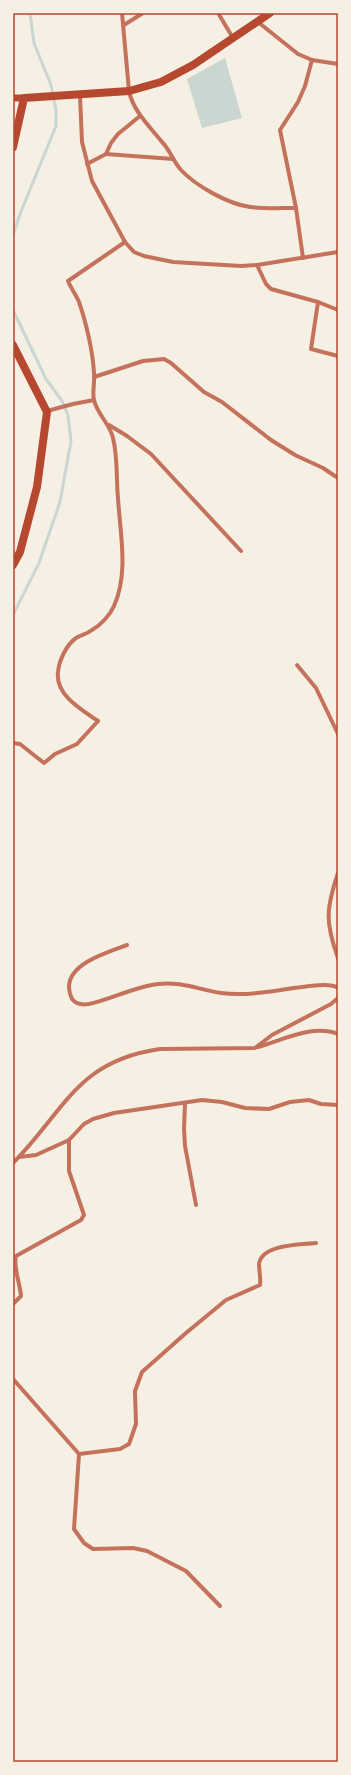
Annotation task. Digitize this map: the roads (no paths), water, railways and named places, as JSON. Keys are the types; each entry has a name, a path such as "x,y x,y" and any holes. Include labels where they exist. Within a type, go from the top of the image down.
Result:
{"main road":[{"path":"13,98 80,96 129,91 161,82 193,65 270,13"},
{"path":"13,148 24,98"},
{"path":"13,345 47,412 37,486 20,552 13,565"}],"street":[{"path":"122,13 130,99 140,116 168,148 173,160 181,170 192,181 209,191 238,204 250,207 296,208"},
{"path":"124,25 143,13"},
{"path":"218,13 234,38"},
{"path":"258,22 298,54 312,60 338,64"},
{"path":"302,258 296,208 280,130 303,91 312,60"},
{"path":"80,96 81,128 87,164 92,181 125,242 131,250 139,254 173,262 257,265 338,252"},
{"path":"106,154 111,143 118,134 140,116"},
{"path":"87,164 106,154 173,160"},
{"path":"13,743 20,744 44,763 55,754 77,744 98,721 76,706 65,695 58,682 58,673 65,650 75,639 93,630 107,617 114,606 120,585 123,545 118,498 117,460 113,437 108,424 94,400 94,377 84,322 79,301 68,281 125,242"},
{"path":"257,265 266,284 271,289 318,302 338,310"},
{"path":"318,302 311,349 338,356"},
{"path":"94,377 143,361 164,360 171,363 204,392 222,402 271,440 295,455 323,468 338,478"},
{"path":"47,412 60,407 94,400"},
{"path":"108,424 151,454 241,551"},
{"path":"297,666 316,688 338,734"},
{"path":"338,873 328,907 329,931 338,958"},
{"path":"126,945 95,958 73,974 69,987 70,994 75,1002 86,1004 144,987 160,984 193,986 231,994 265,992 325,985 338,988"},
{"path":"255,1048 272,1035 331,1004 338,998"},
{"path":"13,1162 74,1091 94,1073 111,1063 148,1051 160,1049 255,1048 310,1031 322,1030 338,1034"},
{"path":"18,1157 42,1153 69,1140 84,1124 93,1119 114,1113 202,1100 222,1102 245,1108 269,1109 290,1102 309,1100 321,1104 338,1105"},
{"path":"185,1103 185,1140 196,1205"},
{"path":"13,1304 21,1296 20,1284 14,1263 16,1256 81,1220 84,1215 69,1172 69,1140"},
{"path":"79,1454 120,1449 129,1444 136,1424 134,1391 142,1372 226,1300 260,1286 261,1280 259,1264 263,1255 271,1249 316,1243"},
{"path":"13,1378 79,1454 74,1528 84,1543 93,1549 133,1548 147,1551 186,1571 220,1606"}],"waterway":[{"path":"13,235 56,126 56,110 51,85 34,43 30,13"},
{"path":"13,310 46,379 62,401 68,415 71,441 60,502 39,563 13,615"}]}
